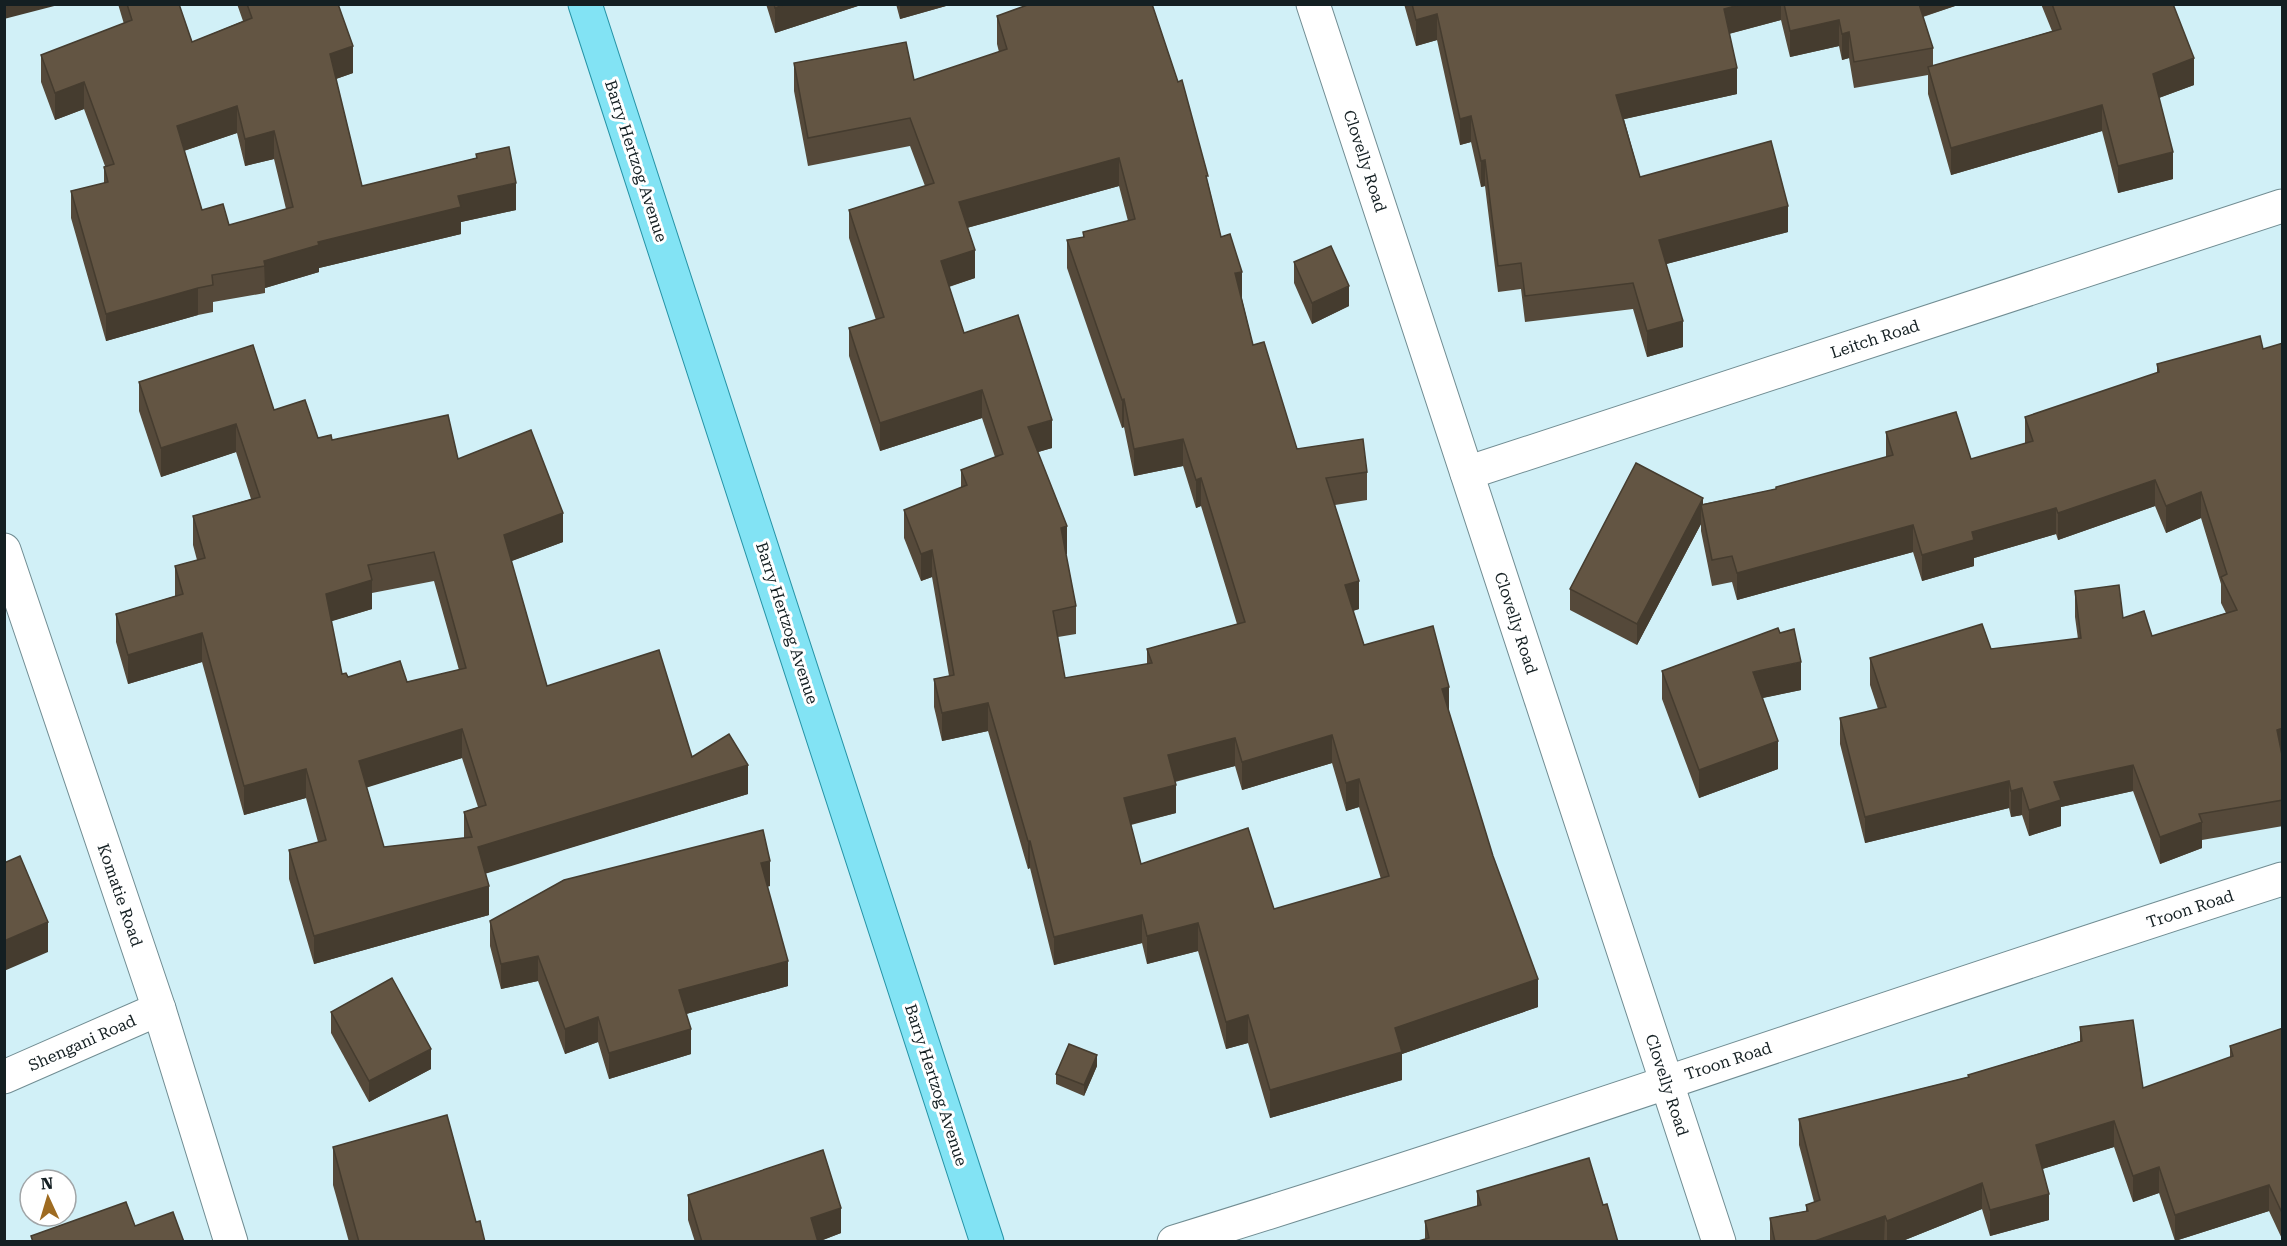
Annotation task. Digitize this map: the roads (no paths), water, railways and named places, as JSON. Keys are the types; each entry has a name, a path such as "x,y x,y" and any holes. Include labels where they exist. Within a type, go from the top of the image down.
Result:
{"main road":[{"name":"Barry Hertzog Avenue","path":"585,4 987,1242"}],"street":[{"name":"Clovelly Road","path":"1313,4 1719,1242"},
{"name":"Leitch Road","path":"1467,473 2283,206"},
{"name":"Komatie Road","path":"4,550 159,1009 231,1242"},
{"name":"Troon Road","path":"1174,1242 1346,1189 1666,1081 2283,879"},
{"name":"Shengani Road","path":"4,1077 159,1009"}]}
